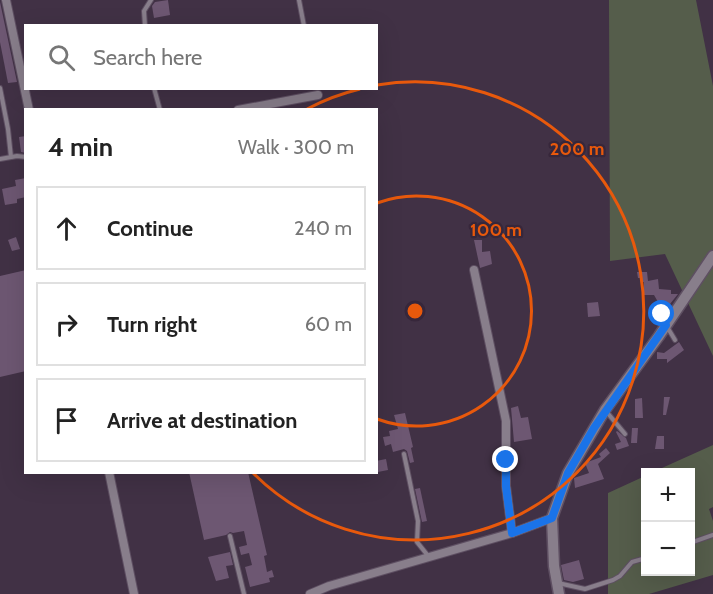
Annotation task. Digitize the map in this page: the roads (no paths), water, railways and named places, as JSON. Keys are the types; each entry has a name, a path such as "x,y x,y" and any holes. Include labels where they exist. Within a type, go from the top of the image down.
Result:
{"street":[{"path":"6,0 24,86"},
{"path":"25,90 29,108"},
{"path":"247,108 317,92"},
{"path":"558,589 552,542 552,518 568,473 605,410 713,256"},
{"path":"474,270 506,421 506,486 512,533"},
{"path":"109,474 134,594"},
{"path":"310,594 329,586 512,533 552,518"}],"lane":[{"path":"145,24 144,10 151,0"},
{"path":"299,0 304,24"},
{"path":"0,88 11,157"},
{"path":"155,90 159,108"},
{"path":"0,159 24,157"},
{"path":"659,306 675,340"},
{"path":"605,410 625,434"},
{"path":"404,454 418,521 417,542 429,557"},
{"path":"695,541 713,535"},
{"path":"230,536 244,594"},
{"path":"558,589 585,589 613,580 620,576 632,562 641,559"}]}
